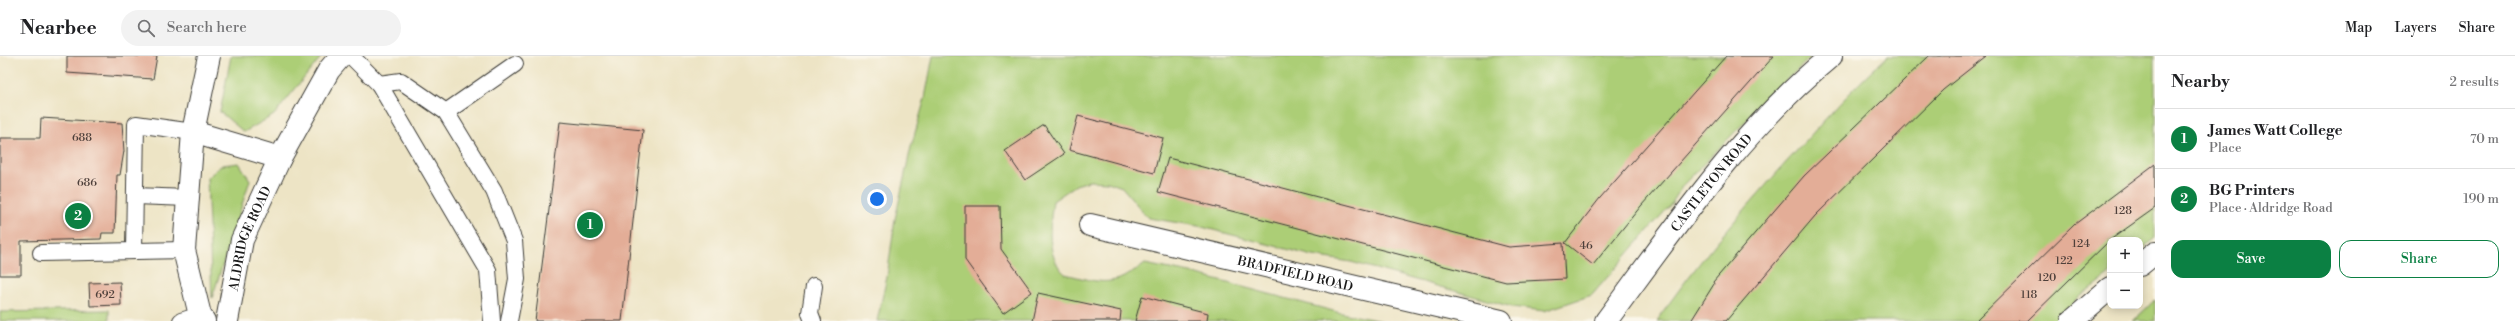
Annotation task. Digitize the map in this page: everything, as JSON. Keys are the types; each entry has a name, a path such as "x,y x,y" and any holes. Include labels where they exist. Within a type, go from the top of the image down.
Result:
{"street":[{"path":"195,319 184,250 193,132 208,56"},
{"name":"ALDRIDGE ROAD","path":"227,321 242,240 280,158 329,70 341,56"},
{"name":"CASTLETON ROAD","path":"1606,321 1716,172 1803,79 1831,56"},
{"path":"193,132 280,158"},
{"name":"BRADFIELD ROAD","path":"1090,225 1501,321"},
{"path":"2143,263 2155,253"},
{"path":"2072,321 2107,291"}],"lane":[{"path":"351,56 379,84 488,270 492,321"},
{"path":"446,112 515,64"},
{"path":"379,84 402,82 446,112 494,191 514,241 516,279 509,321"},
{"path":"134,251 136,124 193,132"},
{"path":"135,196 188,198"},
{"path":"41,253 184,250"},
{"path":"813,321 810,313 814,286"}],"green space":[{"path":"231,56 322,56 274,115 244,132 220,112"},
{"path":"933,56 1812,56 1778,88 1683,185 1672,203 1592,295 1544,311 1512,307 1351,262 1313,256 1198,226 1148,218 1122,187 1108,182 1089,181 1076,185 1053,201 1050,239 1054,258 1065,274 1088,280 1115,280 1134,272 1145,264 1190,273 1337,312 1381,321 877,321 887,277 895,219 911,147 925,98"},
{"path":"1888,56 2155,56 2155,238 2143,248 2143,237 2107,237 2107,276 2081,295 2056,321 1657,321 1686,281 1748,205 1860,83"},
{"path":"239,163 250,180 212,298 207,178 222,165"},
{"path":"2155,300 2155,321 2133,321"},
{"path":"109,310 109,321 0,321 0,312"}],"building":[{"path":"67,56 157,56 153,79 67,73"},
{"path":"1726,56 1774,56 1641,206 1593,265 1565,243 1600,198"},
{"path":"1929,56 1986,56 1943,90 1815,216 1726,321 1691,321 1714,284 1713,282 1804,176"},
{"path":"1078,116 1163,138 1154,173 1069,150"},
{"path":"41,118 122,123 124,151 120,175 117,175 115,233 102,233 101,239 21,241 21,275 0,275 0,138 40,138"},
{"path":"560,122 643,130 622,321 535,321"},
{"path":"1044,125 1064,154 1025,180 1005,151"},
{"path":"1168,158 1509,247 1563,243 1565,279 1506,282 1158,192"},
{"path":"2155,164 2155,208 2114,237 2107,237 2107,243 2027,321 1976,321 2075,224"},
{"path":"965,206 1000,206 1001,249 1032,292 1003,313 965,260"},
{"path":"120,282 121,305 90,306 89,283"},
{"path":"1038,293 1121,311 1120,321 1032,321"},
{"path":"1142,296 1208,313 1207,321 1135,321"}],"place":[{"name":"BG Printers","path":"78,216"},
{"name":"James Watt College","path":"590,225"}]}
